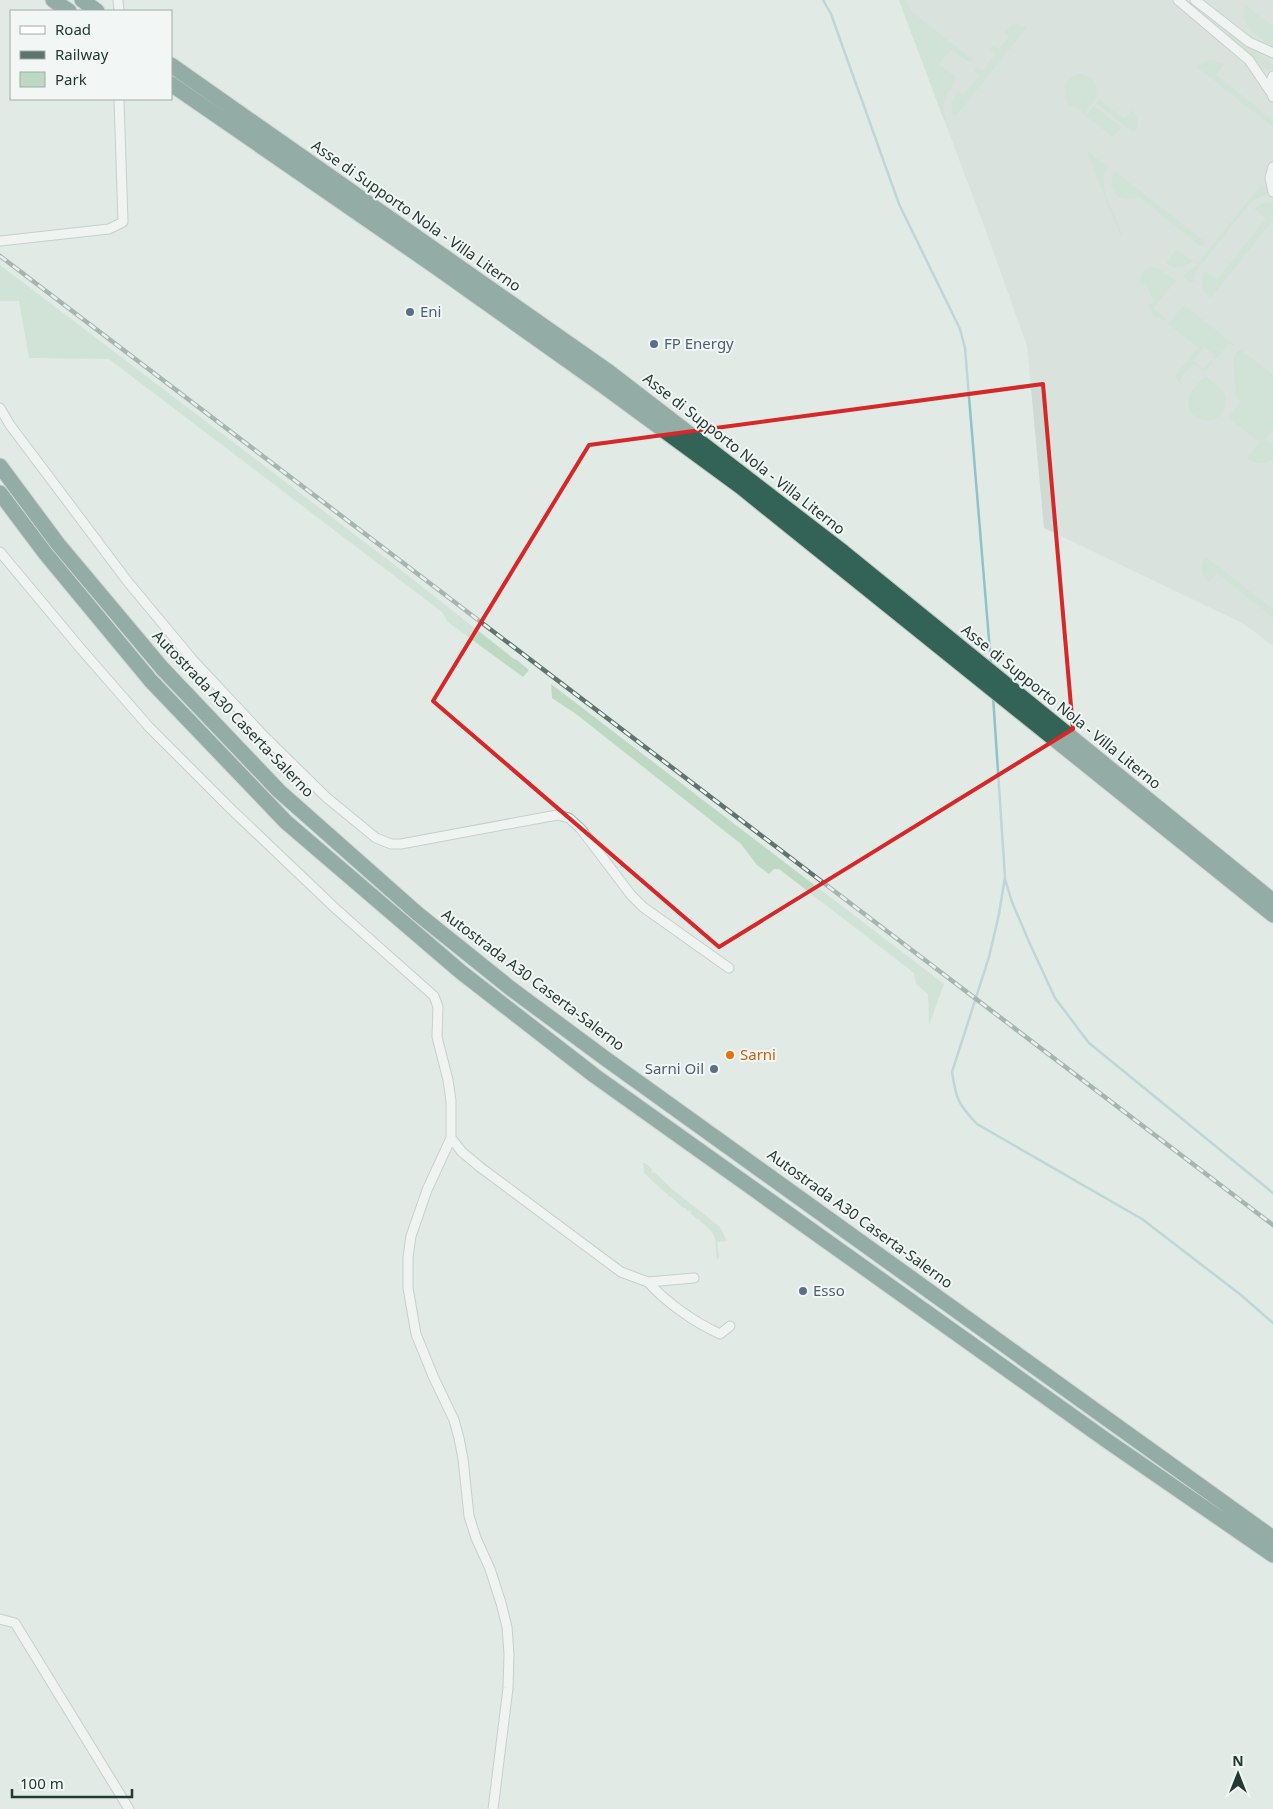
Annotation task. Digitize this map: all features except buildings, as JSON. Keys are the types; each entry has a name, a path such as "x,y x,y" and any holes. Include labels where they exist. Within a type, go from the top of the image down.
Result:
{"highway":[{"path":"53,0 68,10"},
{"path":"82,0 96,10"},
{"name":"Asse di Supporto Nola - Villa Literno","path":"172,66 609,372 843,552 1038,725 1273,915"},
{"name":"Asse di Supporto Nola - Villa Literno","path":"172,85 436,267 741,488 949,646 1036,709 1273,901"},
{"name":"Autostrada A30 Caserta-Salerno","path":"0,466 58,544 162,668 279,791 418,914 510,988 606,1059 1273,1538"},
{"path":"0,493 45,553 151,681 286,822 461,972 595,1076 1098,1435 1273,1555"},
{"path":"1138,806 1211,876 1273,927"}],"street":[{"path":"1178,0 1249,60 1272,94"},
{"path":"1195,0 1249,42 1273,54"},
{"path":"1272,94 1270,81 1273,76"},
{"path":"0,241 109,230 123,222 119,100"},
{"path":"1273,167 1270,178 1273,192"},
{"path":"0,408 10,425 128,582 192,659 271,743 326,797 376,838 391,844 401,844 564,815 581,829 643,907 728,968"},
{"path":"0,552 149,727 231,809 336,909 434,996 438,1007 437,1037 448,1080 451,1138 427,1190 411,1236 408,1257 408,1288 416,1334 432,1376 454,1420 463,1459 469,1516 496,1586 507,1627 509,1654 508,1688 493,1809"},
{"path":"451,1138 462,1152 480,1167 621,1272 648,1282 694,1278"},
{"path":"648,1282 657,1292 704,1326 720,1334 730,1326"},
{"path":"0,1619 15,1623 129,1809"}],"highlighted area":[{"path":"1043,384 1073,729 719,947 433,701 589,445"}],"shaded area":[{"path":"899,0 1273,0 1273,646 1244,624 1044,528 1027,346"}],"green space":[{"path":"899,0 906,0 910,10 973,60 969,62 951,50 939,64 950,73 954,73 956,78 944,101 943,106 947,120 944,120"},
{"path":"1246,5 1273,26 1273,48 1250,30 1246,24 1244,12"},
{"path":"1019,24 1027,27 956,116 954,116 952,103 958,91 963,95 979,75 974,71 977,67 982,71 995,54 990,50 994,46 999,49 1009,37 1004,32 1011,25"},
{"path":"1231,31 1273,65 1272,70 1268,70 1226,37"},
{"path":"1211,60 1224,64 1216,75 1273,120 1273,127 1197,67 1203,62"},
{"path":"1077,74 1083,74 1093,79 1097,89 1093,102 1084,114 1072,105 1068,106 1065,96 1066,83"},
{"path":"1099,99 1124,119 1132,110 1138,121 1134,133 1096,103"},
{"path":"1094,106 1121,127 1113,137 1086,116"},
{"path":"1086,150 1108,167 1104,175 1105,192 1122,236 1120,235"},
{"path":"1115,171 1204,241 1205,244 1200,246 1139,197 1132,199 1120,198 1113,190 1112,178"},
{"path":"1261,185 1265,186 1267,194 1251,202 1200,266 1196,272 1194,282 1184,278 1184,274 1196,266"},
{"path":"1273,202 1273,220 1211,298 1202,286 1205,271 1217,280 1266,218 1254,209 1261,204"},
{"path":"1177,249 1192,261 1179,267 1173,267 1166,263"},
{"path":"0,265 392,563 529,670 523,677 448,622 442,612 109,359 29,358 19,301 0,301"},
{"path":"1149,267 1158,268 1176,281 1153,308 1166,319 1164,321 1158,316 1154,319 1148,305 1154,303 1146,284 1140,285 1141,274"},
{"path":"1184,305 1235,345 1229,343 1215,360 1213,358 1215,355 1204,347 1193,361 1203,369 1211,360 1213,362 1205,372 1193,364 1180,379 1182,384 1180,385 1176,375 1198,347 1168,324"},
{"path":"1240,349 1273,375 1273,429 1265,439 1273,445 1273,459 1263,463 1257,463 1247,458 1259,442 1228,418 1241,401 1236,397 1233,358"},
{"path":"1205,376 1216,384 1225,395 1225,406 1216,419 1202,419 1195,416 1190,410 1188,403 1191,392"},
{"path":"1206,557 1273,609 1273,618 1217,573 1209,582 1202,570 1202,564"},
{"path":"551,684 944,984 929,1025 928,994 916,984 914,973 779,869 774,869 769,874 757,865 741,844 576,714 552,698"},
{"path":"643,1163 653,1170 652,1173 654,1172 672,1189 720,1227 727,1241 717,1242 719,1257 717,1260 713,1233 700,1219 697,1219 690,1213 691,1211 689,1210 688,1212 683,1208 644,1173"}],"waterway":[{"path":"823,0 831,14 899,204 960,329 965,348 991,664"},
{"path":"993,696 1005,877 989,957 952,1072 959,1101 977,1124 1142,1219 1241,1295 1273,1323"},
{"path":"1005,879 1012,902 1055,998 1089,1043 1273,1193"}],"railway":[{"path":"0,256 1273,1225"}],"place":[{"name":"Eni","path":"410,312"},
{"name":"FP Energy","path":"654,344"},
{"name":"Sarni","path":"730,1055"},
{"name":"Sarni Oil","path":"714,1069"},
{"name":"Esso","path":"803,1291"}]}
